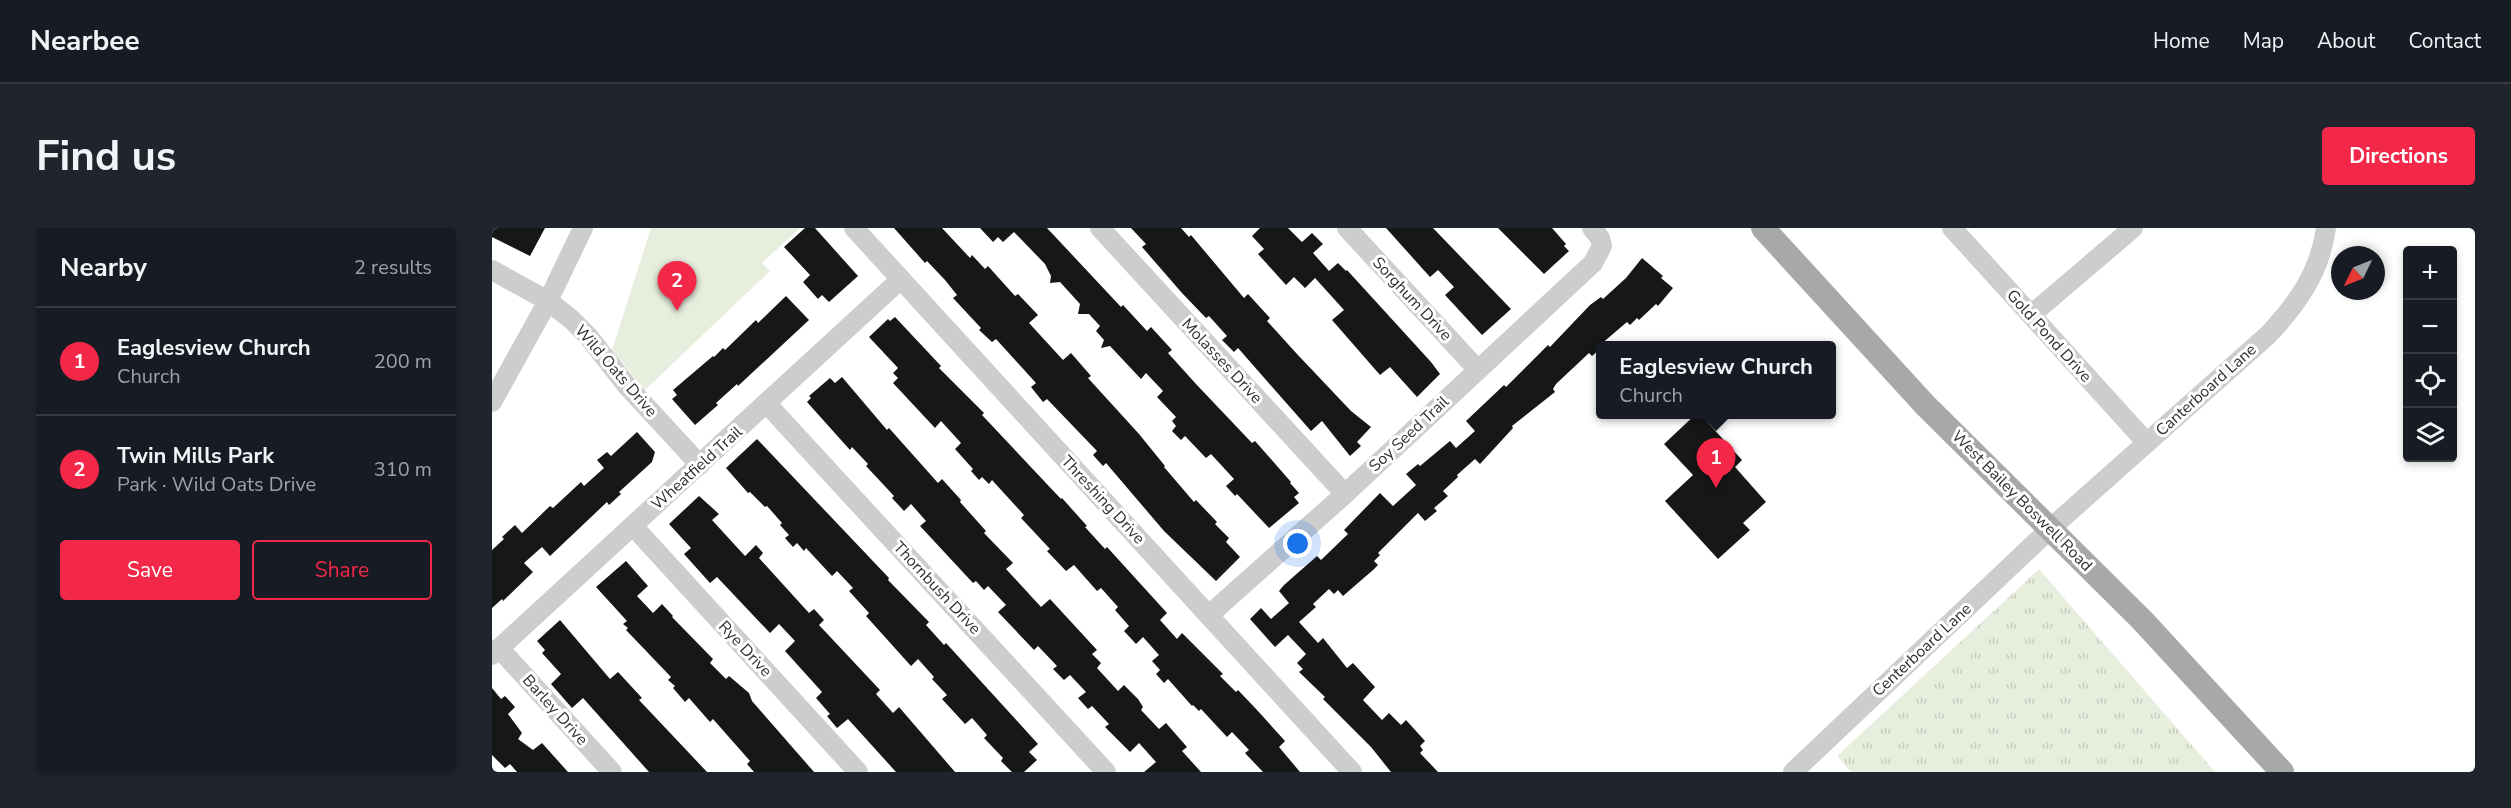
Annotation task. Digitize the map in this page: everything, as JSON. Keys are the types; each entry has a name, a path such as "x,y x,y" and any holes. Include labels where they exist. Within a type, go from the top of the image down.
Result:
{"main road":[{"name":"West Bailey Boswell Road","path":"1763,228 1926,406 2142,620 2282,772"}],"street":[{"path":"492,402 548,301 583,228"},
{"name":"Threshing Drive","path":"854,228 1352,772"},
{"name":"Molasses Drive","path":"1100,228 1345,494"},
{"name":"Sorghum Drive","path":"1347,228 1478,370"},
{"name":"Soy Seed Trail","path":"1209,615 1345,494 1593,263 1602,246 1600,238 1592,228"},
{"name":"Gold Pond Drive","path":"1952,228 2147,443"},
{"path":"2031,315 2133,228"},
{"name":"Canterboard Lane","path":"2051,528 2268,335 2293,308 2319,260 2326,228"},
{"name":"Wild Oats Drive","path":"492,270 548,301 588,336 628,387 700,465"},
{"name":"Wheatfield Trail","path":"496,652 901,279"},
{"name":"Thornbush Drive","path":"767,404 1106,772"},
{"name":"Rye Drive","path":"633,526 858,772"},
{"name":"Centerboard Lane","path":"1793,772 2051,528"},
{"name":"Barley Drive","path":"496,652 612,772"}],"green space":[{"path":"651,228 800,228 762,263 770,271 645,390 612,350"},
{"path":"2039,569 2215,772 1851,772 1837,756"}],"building":[{"path":"492,228 545,228 530,256 492,237"},
{"path":"805,228 815,228 858,276 829,302 822,295 818,299 803,282 810,275 784,247"},
{"path":"894,228 942,228 970,258 972,255 985,269 988,266 1015,296 1018,294 1038,315 1029,323 1063,360 1071,353 1091,376 1088,378 1139,434 1164,467 1194,502 1196,500 1217,522 1215,524 1229,538 1226,542 1240,557 1216,581 1164,531 1106,463 1103,466 1093,455 1097,451 1047,399 1043,402 1031,387 1036,383 996,339 992,342 979,330 981,328 953,298 957,295 945,280 927,261 925,263"},
{"path":"980,228 1047,228 1121,307 1123,305 1147,331 1151,327 1172,350 1168,353 1196,384 1252,443 1255,441 1291,482 1299,493 1294,497 1299,503 1269,528 1237,494 1235,496 1226,486 1234,479 1211,454 1206,458 1185,436 1181,440 1172,431 1176,426 1172,421 1176,417 1157,397 1163,391 1146,373 1141,379 1110,346 1101,348 1104,340 1096,331 1100,326 1089,314 1078,314 1080,304 1060,282 1050,283 1051,276 1045,264 1014,232 1003,242 998,237 993,242"},
{"path":"1131,228 1181,228 1189,237 1191,235 1244,298 1248,294 1270,318 1267,321 1297,354 1351,411 1371,427 1357,442 1361,446 1350,456 1322,421 1311,431 1238,348 1234,352 1222,340 1227,336 1209,316 1206,318 1182,293 1142,247 1146,244"},
{"path":"1260,228 1288,228 1302,242 1312,233 1323,244 1313,253 1329,271 1338,263 1347,270 1440,374 1417,397 1390,367 1380,375 1332,320 1344,310 1315,278 1305,288 1294,277 1286,285 1258,254 1264,249 1252,236"},
{"path":"1386,228 1433,228 1511,309 1482,335 1445,295 1454,287 1438,270 1430,277"},
{"path":"1498,228 1552,228 1569,251 1544,274"},
{"path":"1642,258 1673,288 1658,306 1656,304 1639,320 1637,318 1630,325 1627,322 1605,341 1596,341 1596,352 1592,356 1589,353 1556,384 1553,389 1555,392 1512,426 1513,428 1480,464 1475,459 1457,475 1458,477 1443,491 1448,496 1434,508 1437,511 1425,521 1418,513 1378,553 1380,555 1374,561 1378,565 1373,570 1343,596 1338,590 1334,594 1329,589 1313,604 1316,607 1299,622 1318,643 1323,638 1347,668 1353,663 1375,687 1363,700 1382,720 1389,713 1401,725 1406,720 1425,741 1420,746 1423,750 1420,753 1438,772 1391,772 1371,747 1323,699 1325,697 1299,672 1303,669 1297,663 1306,654 1288,635 1275,647 1250,619 1261,608 1271,619 1289,603 1279,591 1284,585 1317,556 1321,560 1348,534 1344,530 1380,493 1393,506 1416,485 1406,474 1418,464 1420,466 1450,441 1456,448 1475,431 1466,421 1504,385 1506,387 1548,345 1550,347 1590,305 1601,297 1603,299 1626,278"},
{"path":"786,296 809,320 738,386 737,384 716,403 718,405 695,425 672,399 677,395 673,390 723,348 725,350 756,320 758,323"},
{"path":"895,317 941,366 939,368 984,413 982,415 1062,498 1105,549 1107,547 1167,613 1160,620 1177,639 1182,633 1223,674 1220,676 1236,692 1238,690 1285,741 1279,747 1300,772 1263,772 1245,753 1249,750 1232,732 1227,737 1201,709 1199,711 1192,706 1168,679 1164,683 1156,674 1160,670 1152,661 1159,655 1143,637 1136,644 1124,631 1129,626 1115,610 1118,607 1101,588 1097,591 1074,565 1066,571 1047,551 1050,549 1021,518 1024,515 992,480 989,484 982,477 979,480 971,471 973,469 955,449 961,443 941,421 935,428 893,383 898,378 893,373 898,368 869,337 888,319 890,321"},
{"path":"842,377 887,430 889,428 938,483 942,479 961,500 960,502 986,531 984,533 1013,563 1006,569 1041,607 1050,599 1097,650 1092,654 1101,663 1097,668 1118,691 1124,685 1138,699 1143,707 1141,710 1159,729 1166,723 1187,747 1182,751 1201,772 1144,772 1156,762 1139,743 1130,752 1105,727 1109,724 1092,706 1088,709 1078,698 1086,692 1070,675 1064,680 1053,669 1057,666 1038,646 1034,650 998,612 1006,605 988,586 984,590 976,581 973,583 920,526 926,521 911,504 904,511 892,498 894,496 866,466 868,464 852,447 850,450 807,402 811,398 809,396 830,378 835,383"},
{"path":"1691,419 1705,419 1742,460 1735,467 1766,502 1743,523 1750,530 1718,559 1665,501 1693,475 1664,444"},
{"path":"637,432 655,452 652,462 619,492 621,494 609,505 607,502 550,556 542,547 524,563 533,572 503,601 502,599 492,608 492,550 504,539 502,537 515,525 522,533 550,506 553,508 581,482 584,486 604,468 597,460 607,452 611,456"},
{"path":"757,439 889,578 888,580 929,622 926,625 944,645 946,643 1038,744 1029,752 1037,760 1024,772 1012,772 1001,761 1003,758 984,738 987,735 972,718 965,724 942,699 947,695 918,659 911,666 866,616 869,613 849,591 853,588 837,571 832,576 806,548 804,551 797,543 793,547 785,538 789,535 780,525 782,523 767,506 765,507 750,492 748,493 726,468"},
{"path":"699,496 719,514 712,520 745,556 756,545 763,553 759,558 809,613 814,609 824,620 819,625 880,690 876,694 893,713 899,707 955,772 896,772 848,719 837,728 827,716 830,714 816,698 822,692 785,651 795,641 779,624 770,633 717,577 710,583 684,554 691,548 669,524"},
{"path":"626,561 648,586 637,596 653,613 662,604 713,659 710,663 726,679 729,676 749,693 752,701 814,772 754,772 747,764 750,761 713,719 710,722 689,698 685,702 673,688 675,686 668,680 671,677 626,630 628,628 623,624 627,621 596,587"},
{"path":"560,620 610,679 618,672 642,698 639,700 707,772 649,772 583,698 572,708 551,684 561,674 542,653 545,650 537,641"},
{"path":"492,688 501,699 505,696 515,707 508,714 522,733 518,739 533,750 542,743 568,772 517,772 510,764 505,768 492,755"}],"place":[{"name":"Twin Mills Park","path":"677,311"},
{"name":"Eaglesview Church","path":"1716,488"}]}
